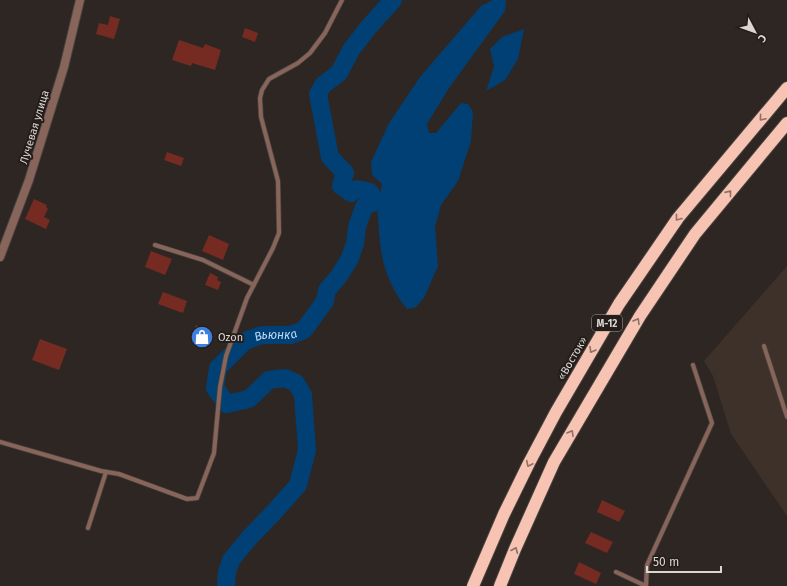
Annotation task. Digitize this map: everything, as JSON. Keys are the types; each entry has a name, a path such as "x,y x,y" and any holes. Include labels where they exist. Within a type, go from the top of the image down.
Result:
{"highway":[{"name":"«Восток»","path":"473,586 504,514 532,457 618,304 678,218 787,88"},
{"name":"М-12","path":"500,586 554,462 640,316 695,234 787,123"}],"street":[{"name":"Лучевая улица","path":"0,257 29,180 64,67 80,0"}],"lane":[{"path":"0,442 106,472 118,474 187,499 197,498 214,453 220,387 226,356 247,298 274,248 279,232 278,181 261,117 260,98 262,90 269,80 298,63 310,53 325,33 342,0"},
{"path":"155,245 203,260 254,285"},
{"path":"764,346 787,418"},
{"path":"616,572 646,586 647,565 712,423 693,365"},
{"path":"88,528 106,472"}],"shaded area":[{"path":"787,266 787,516 731,434 713,376 704,361"}],"water":[{"path":"493,0 506,0 505,11 449,88 427,124 429,133 436,133 461,103 468,104 473,112 471,141 458,181 441,205 435,227 438,266 424,298 416,307 407,309 396,294 385,269 381,251 375,201 381,190 382,184 372,175 371,162 389,123 420,77 481,6"},
{"path":"524,29 518,59 505,80 486,91 494,67 490,49 502,37"}],"building":[{"path":"110,16 120,19 114,39 96,34 99,23 108,25"},
{"path":"245,28 258,33 255,42 242,37"},
{"path":"179,40 203,48 205,44 221,50 215,70 192,63 191,66 172,60"},
{"path":"167,152 184,158 181,166 164,160"},
{"path":"34,199 47,205 46,207 48,209 44,217 50,220 46,229 25,219"},
{"path":"209,235 229,244 223,260 202,251"},
{"path":"151,251 172,259 165,275 145,267"},
{"path":"210,273 218,277 217,280 221,282 218,290 205,285"},
{"path":"163,292 187,301 183,313 158,304"},
{"path":"196,325 208,329 204,342 191,337"},
{"path":"40,339 67,349 59,370 32,360"},
{"path":"602,500 625,511 619,522 597,512"},
{"path":"591,532 613,542 607,553 585,543"},
{"path":"579,562 601,573 596,584 574,574"}],"waterway":[{"name":"Вьюнка","path":"226,586 227,572 231,560 298,485 307,450 303,395 296,383 285,378 269,380 249,399 227,404 215,388 218,368 245,341 262,335 291,335 304,330 325,301 327,290 339,276 349,260 355,244 357,227 364,207 375,201 370,192 357,189 351,193 341,186 345,173 330,157 318,94 323,85 339,73 351,50 367,29 393,0"}],"place":[{"name":"Ozon","path":"202,337"}]}
